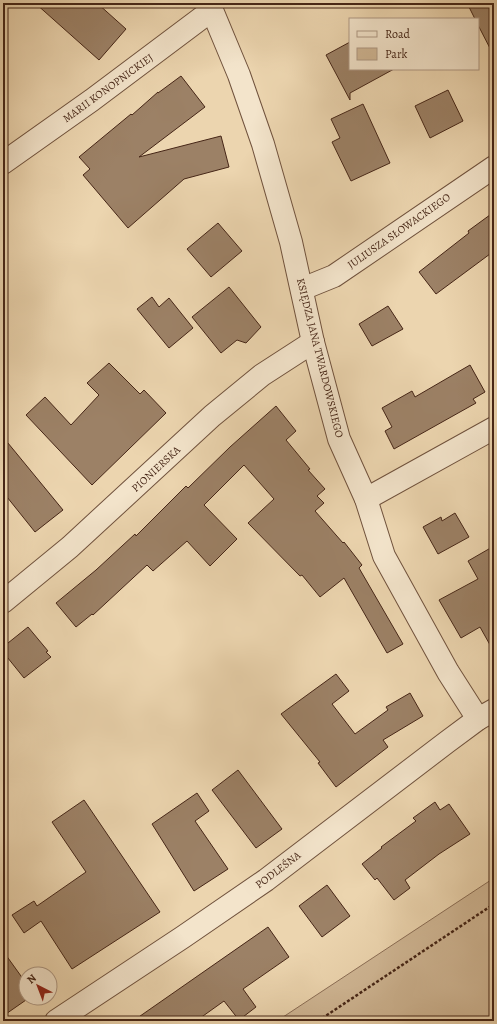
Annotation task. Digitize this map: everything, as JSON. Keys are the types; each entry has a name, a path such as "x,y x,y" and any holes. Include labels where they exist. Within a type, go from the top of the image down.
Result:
{"street":[{"name":"MARII KONOPNICKIEJ","path":"3,164 92,100 210,7"},
{"name":"KSIĘDZA JANA TWARDOWSKIEGO","path":"210,7 239,75 263,144 291,242 313,342 339,439 366,499 384,556 448,672 486,715"},
{"name":"JULIUSZA SŁOWACKIEGO","path":"302,289 334,276 494,167"},
{"name":"PIONIERSKA","path":"3,602 70,547 212,416 262,375 313,342"},
{"path":"366,499 494,428"},
{"name":"PODLEŚNA","path":"56,1021 266,880 486,715"}],"path":[{"path":"318,1021 494,904"}],"green space":[{"path":"494,878 494,1021 277,1021"}],"building":[{"path":"35,3 97,3 126,29 99,60"},
{"path":"467,3 494,3 494,56 479,27 479,18 474,18"},
{"path":"349,43 349,70 392,70 350,93 350,100 326,55"},
{"path":"181,76 205,107 139,157 221,136 229,167 184,179 128,228 83,175 90,169 79,157 131,114 132,115 158,92"},
{"path":"448,90 463,121 430,138 415,106"},
{"path":"363,104 390,163 351,181 332,142 340,138 331,119"},
{"path":"494,212 494,251 436,294 419,272 469,233 468,231"},
{"path":"218,223 242,251 211,277 187,249"},
{"path":"229,287 261,327 246,343 237,340 221,353 192,317"},
{"path":"152,297 159,307 169,298 193,328 169,348 137,309"},
{"path":"388,306 403,329 372,346 359,324"},
{"path":"109,363 140,394 144,390 166,413 92,485 26,415 45,397 71,425 99,395 87,383"},
{"path":"470,365 485,392 473,399 476,403 394,449 385,431 392,427 382,408 412,391 415,397"},
{"path":"276,406 296,431 286,440 310,469 308,470 325,489 317,496 324,503 315,511 343,543 344,542 362,565 359,568 403,644 387,653 344,578 320,597 302,575 300,576 248,523 274,499 244,465 204,505 237,539 210,566 187,541 153,571 147,565 93,615 92,614 76,627 56,603 96,570 135,534 136,536 186,486 188,488 230,447"},
{"path":"3,437 63,510 35,532 3,492"},
{"path":"455,513 469,537 438,554 423,527 441,517 442,521"},
{"path":"494,546 494,652 480,627 461,638 439,600 478,579 468,561"},
{"path":"28,627 48,651 46,652 51,657 24,678 3,652 3,647"},
{"path":"336,674 349,691 332,704 355,734 388,710 386,707 410,693 423,716 383,740 388,747 336,787 318,763 320,762 281,714"},
{"path":"238,770 282,829 256,848 212,790"},
{"path":"197,793 209,811 195,821 228,869 194,891 152,824"},
{"path":"84,800 160,912 72,969 41,921 24,933 12,915 34,901 37,906 86,872 52,822"},
{"path":"435,802 440,810 449,804 470,834 439,854 405,880 410,888 394,900 377,878 375,880 362,864 382,848 381,847 416,821 413,818"},
{"path":"327,885 350,916 322,937 299,906"},
{"path":"268,927 289,957 243,989 256,1007 239,1020 224,1001 196,1021 133,1021"},
{"path":"3,951 18,972 18,1006 3,1016"}]}
